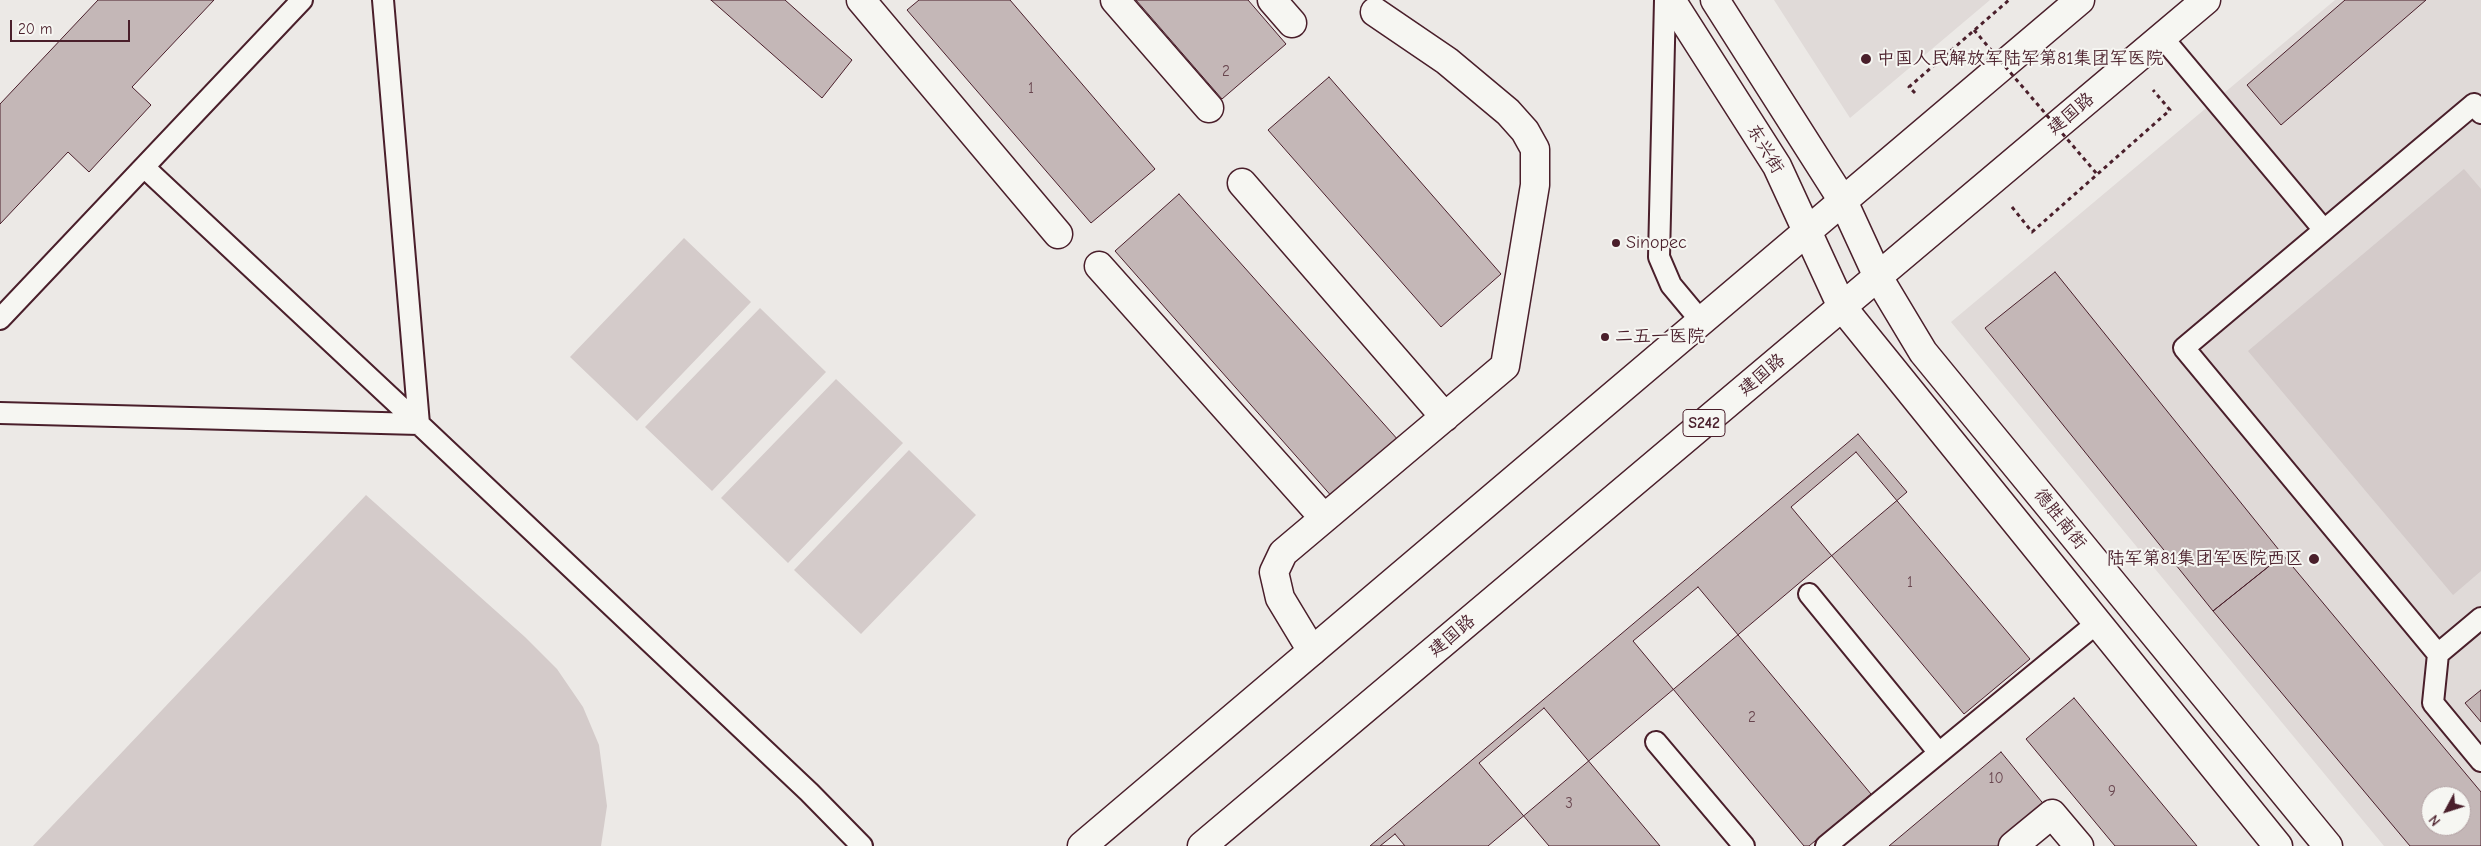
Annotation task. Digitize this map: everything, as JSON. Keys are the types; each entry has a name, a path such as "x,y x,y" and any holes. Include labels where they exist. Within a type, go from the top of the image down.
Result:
{"main road":[{"path":"861,0 1058,234"},
{"path":"1115,0 1209,108"},
{"path":"1272,0 1292,23"},
{"name":"东兴街","path":"1671,0 1777,166 1842,307"},
{"path":"1715,0 1843,201 1878,277"},
{"path":"1082,846 2080,0"},
{"name":"建国路","path":"1202,846 2206,0"},
{"path":"1312,650 1280,598 1274,572 1283,553 1505,366 1535,186 1535,148 1525,131 1500,106 1447,61 1375,12"},
{"path":"1242,183 1445,417"},
{"path":"1099,266 1324,518"},
{"name":"德胜南街","path":"1878,277 1923,352 2328,846"},
{"name":"德胜南街","path":"1842,307 2278,846"},
{"path":"2013,846 2052,814 2079,846"}],"lane":[{"path":"0,319 302,0"},
{"path":"383,0 419,424"},
{"path":"1665,0 1659,257 1671,285 1701,321"},
{"path":"2162,37 2324,230"},
{"path":"2438,654 2184,348 2474,104 2481,112"},
{"path":"144,167 809,792 862,846"},
{"path":"0,413 419,424"},
{"path":"1809,594 1939,753"},
{"path":"2481,618 2438,654 2433,703 2481,761"},
{"path":"1826,846 2097,623"},
{"path":"1656,742 1744,846"}],"path":[{"path":"1909,87 2009,0"},
{"path":"1974,30 2097,174"},
{"path":"2032,232 2170,110"}],"shaded area":[{"name":"中国人民解放军陆军第81集团军医院","path":"1774,0 1990,0 1850,118"},
{"name":"陆军第81集团军医院西区","path":"2335,0 2481,0 2481,846 2384,846 1951,322"},
{"path":"2464,169 2481,189 2481,571 2453,595 2248,351"},
{"path":"684,238 751,302 637,421 570,357"},
{"path":"760,308 826,372 712,491 645,427"},
{"path":"836,379 903,443 788,563 721,498"},
{"path":"909,450 976,515 861,634 794,570"},
{"path":"366,495 525,637 557,669 583,707 599,745 607,806 601,846 33,846"}],"building":[{"path":"98,0 214,0 132,87 151,105 89,172 68,152 0,224 0,104"},
{"path":"711,0 785,0 852,60 822,98"},
{"path":"919,0 1010,0 1155,169 1091,223 907,10"},
{"path":"1136,0 1248,0 1286,44 1222,99"},
{"path":"2345,0 2426,0 2281,125 2247,85"},
{"path":"1329,77 1501,274 1441,327 1268,130"},
{"path":"1179,194 1399,441 1334,499 1115,251"},
{"path":"2055,272 2283,555 2213,611 1985,328"},
{"path":"1858,434 1907,492 1488,846 1370,846"},
{"path":"1856,452 2030,659 1964,714 1791,507"},
{"path":"2283,555 2481,792 2481,846 2410,846 2213,611"},
{"path":"1698,587 1871,794 1809,846 1804,846 1633,641"},
{"path":"2481,690 2481,722 2465,703"},
{"path":"2074,698 2197,846 2115,846 2026,739"},
{"path":"1544,708 1660,846 1549,846 1479,763"},
{"path":"2001,752 2046,807 1999,846 1889,846"},
{"path":"1395,834 1405,846 1380,846"}],"place":[{"name":"中国人民解放军陆军第81集团军医院","path":"1866,59"},
{"name":"Sinopec","path":"1616,243"},
{"name":"二五一医院","path":"1605,337"},
{"name":"陆军第81集团军医院西区","path":"2314,559"}]}
